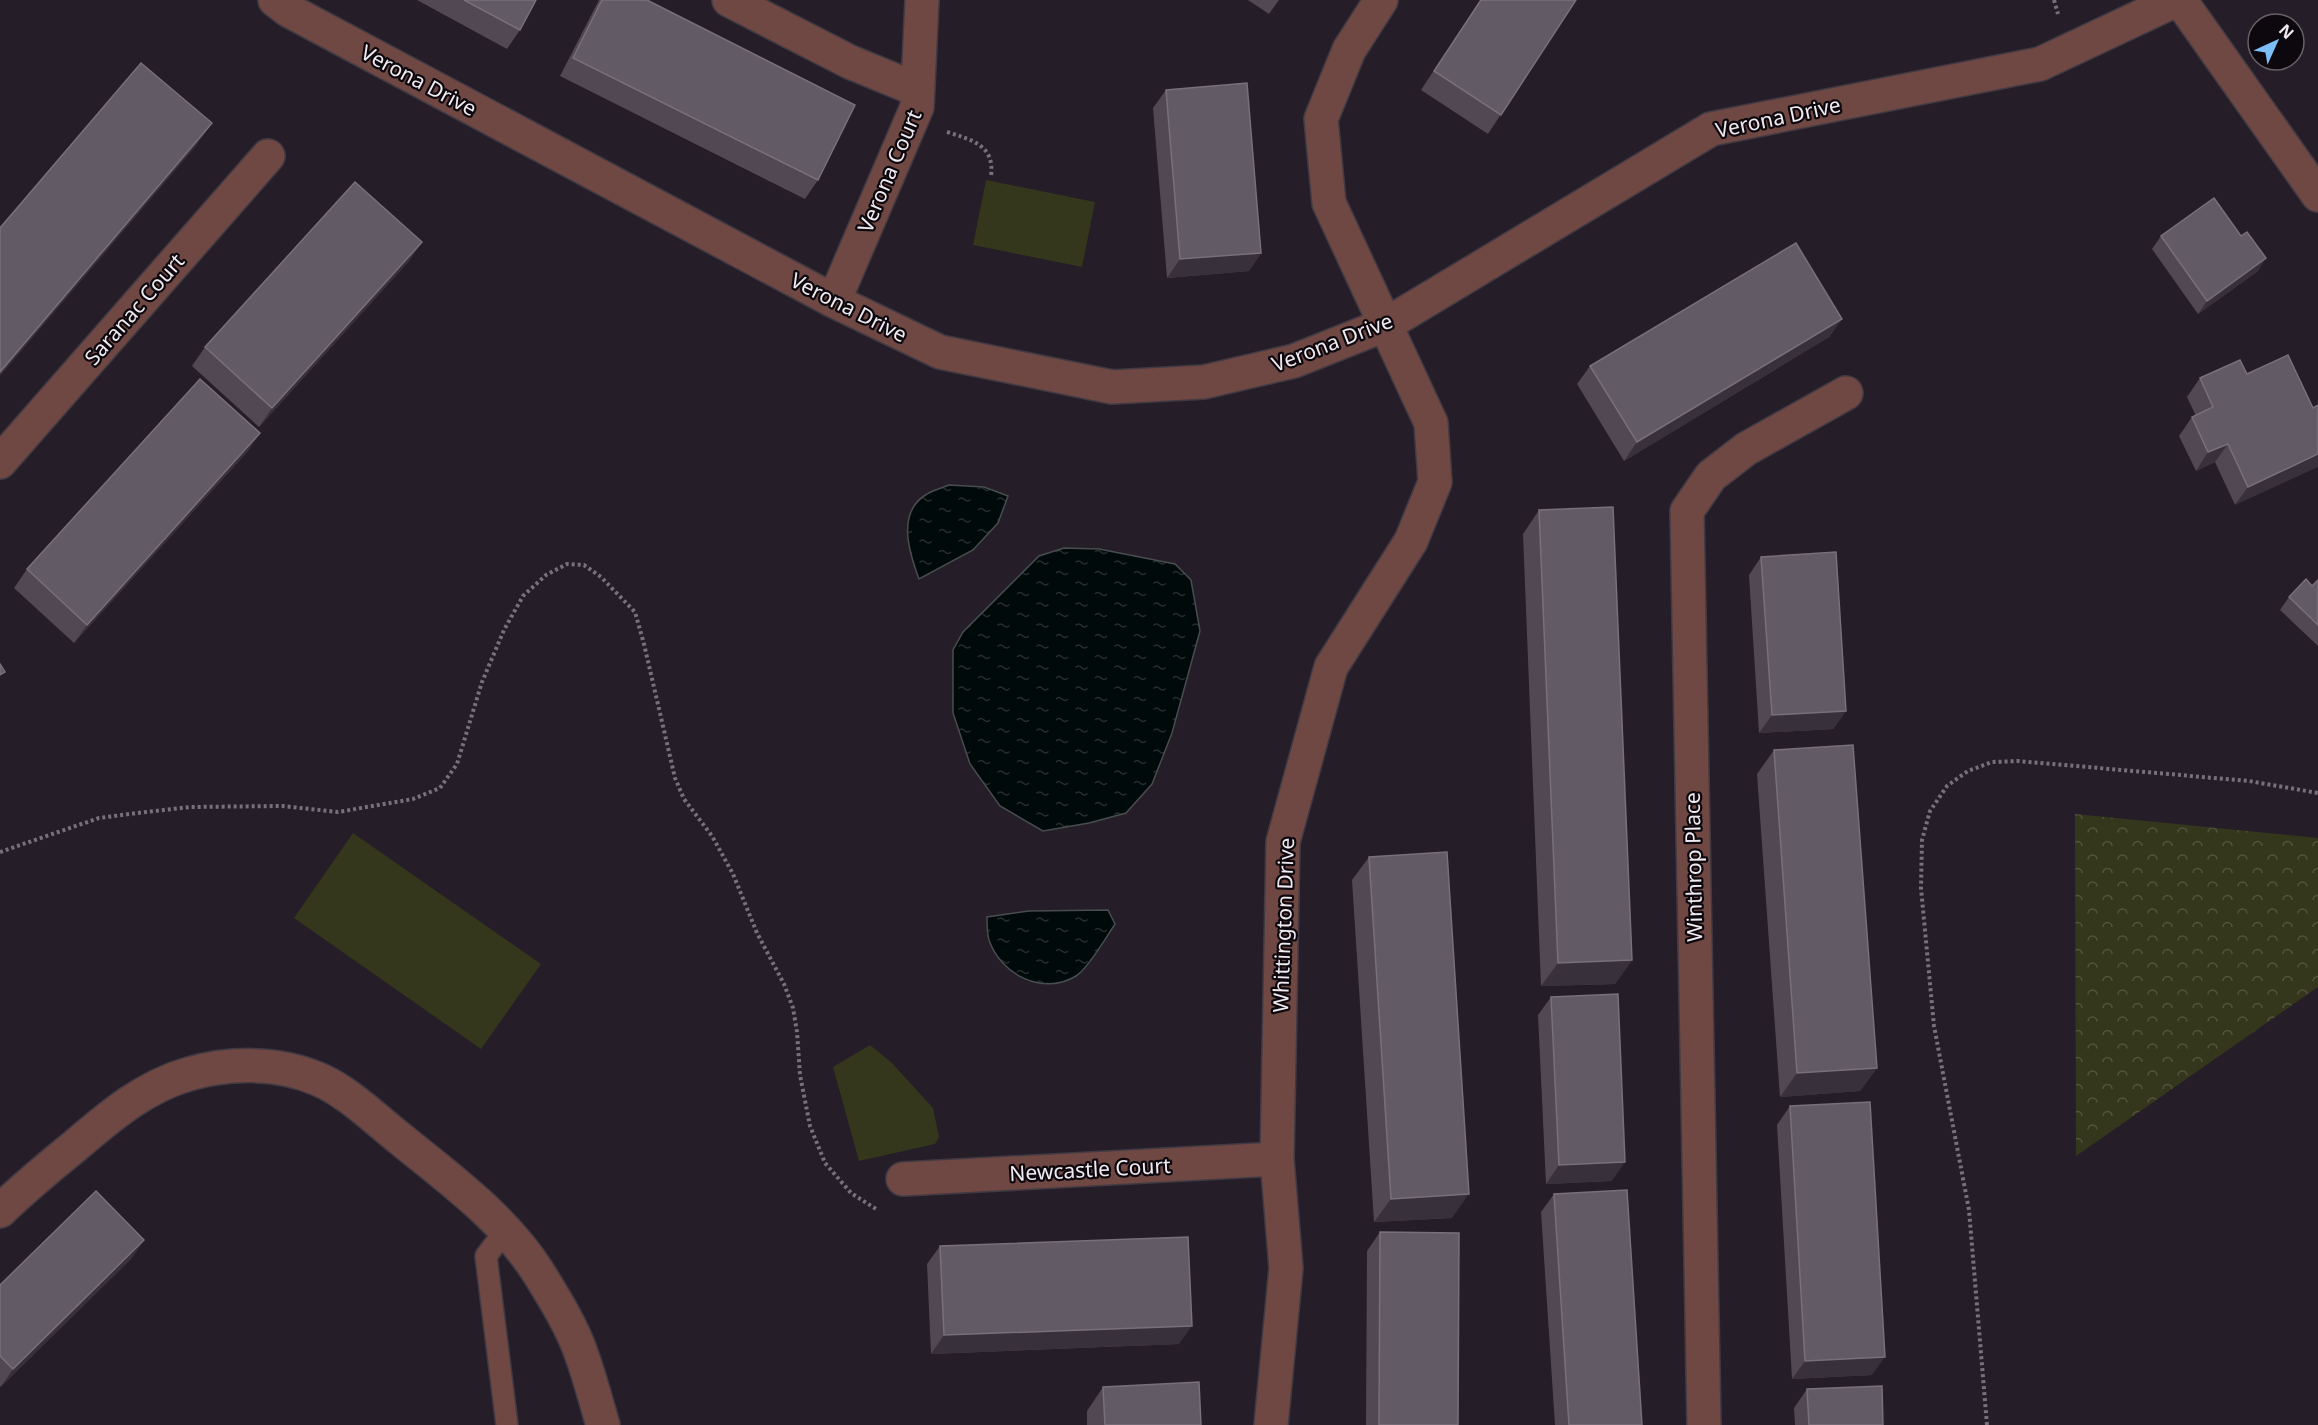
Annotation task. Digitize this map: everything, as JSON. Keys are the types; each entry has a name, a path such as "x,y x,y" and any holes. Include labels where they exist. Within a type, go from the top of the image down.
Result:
{"street":[{"name":"Verona Drive","path":"254,0 282,5 834,301 940,352 1112,387 1204,382 1294,361 1387,324 1711,129 2040,64 2178,0"},
{"path":"729,0 850,62 918,90"},
{"name":"Verona Court","path":"834,301 917,107 922,0"},
{"name":"Whittington Drive","path":"1271,1425 1286,1268 1277,1159 1283,842 1331,667 1410,541 1435,482 1431,423 1329,203 1321,119 1349,50 1381,0"},
{"path":"2178,0 2318,195"},
{"name":"Saranac Court","path":"0,462 268,156"},
{"name":"Winthrop Place","path":"1704,1425 1687,510 1711,476 1746,449 1846,393"},
{"path":"0,1211 21,1190 109,1118 146,1092 188,1074 233,1065 279,1068 318,1079 352,1100 458,1187 505,1230 537,1270 573,1336 582,1354 603,1425"},
{"name":"Newcastle Court","path":"903,1179 1277,1159"}],"lane":[{"path":"505,1230 486,1256 507,1425"}],"path":[{"path":"947,132 971,139 987,152 993,163 991,176"},
{"path":"0,852 99,818 190,807 282,806 338,812 413,800 440,788 457,764 482,682 504,630 523,596 546,575 567,564 584,565 601,577 634,612 644,644 675,778 684,799 712,836 733,874 757,933 784,984 793,1008 800,1075 810,1126 825,1163 851,1193 879,1211"},
{"path":"1987,1425 1970,1210 1934,1026 1921,888 1922,840 1930,811 1947,786 1968,771 1992,762 2018,761 2249,781 2318,793"}],"green space":[{"path":"986,180 1095,202 1082,267 973,245"},
{"path":"2075,814 2318,838 2318,987 2076,1156"},
{"path":"353,833 541,964 481,1049 294,918"},
{"path":"870,1045 892,1063 933,1108 939,1137 935,1144 859,1161 833,1067"}],"water":[{"path":"949,485 984,487 1008,496 998,523 973,550 919,579 909,545 908,522 911,511 927,494"},
{"path":"1064,548 1099,549 1175,564 1191,580 1200,631 1172,733 1152,784 1126,813 1089,823 1043,831 1000,806 970,764 953,713 953,650 963,632 1039,556"},
{"path":"1108,910 1115,924 1086,967 1076,976 1063,982 1037,983 1013,972 995,952 988,937 987,917 1029,911"}],"building":[{"path":"464,0 536,0 520,30"},
{"path":"602,0 647,0 855,105 818,180 573,58"},
{"path":"1481,0 1576,0 1501,115 1434,71"},
{"path":"141,63 212,123 0,372 0,228"},
{"path":"1247,83 1261,253 1180,259 1166,90"},
{"path":"355,182 422,242 272,408 205,347"},
{"path":"2214,198 2241,236 2247,232 2266,258 2207,301 2161,236"},
{"path":"1796,243 1842,319 1637,442 1590,366"},
{"path":"2288,355 2313,408 2318,405 2318,454 2248,487 2228,444 2208,452 2192,417 2213,407 2200,378 2240,360 2247,374"},
{"path":"200,379 260,433 87,625 27,569"},
{"path":"1613,507 1632,960 1558,963 1539,510"},
{"path":"1836,552 1846,711 1772,715 1761,557"},
{"path":"2306,579 2312,586 2318,580 2318,625 2289,597"},
{"path":"0,664 5,672 0,675"},
{"path":"1853,745 1877,1068 1797,1073 1774,750"},
{"path":"1447,852 1469,1194 1391,1199 1369,857"},
{"path":"1618,994 1625,1162 1559,1165 1551,997"},
{"path":"1870,1102 1885,1357 1805,1361 1790,1106"},
{"path":"1627,1190 1642,1425 1569,1425 1554,1194"},
{"path":"96,1191 144,1240 13,1369 0,1356 0,1285"},
{"path":"1380,1232 1459,1233 1458,1425 1379,1425"},
{"path":"1188,1237 1192,1326 944,1335 940,1246"},
{"path":"1199,1382 1201,1425 1105,1425 1103,1387"},
{"path":"1882,1386 1883,1425 1809,1425 1807,1389"}]}
